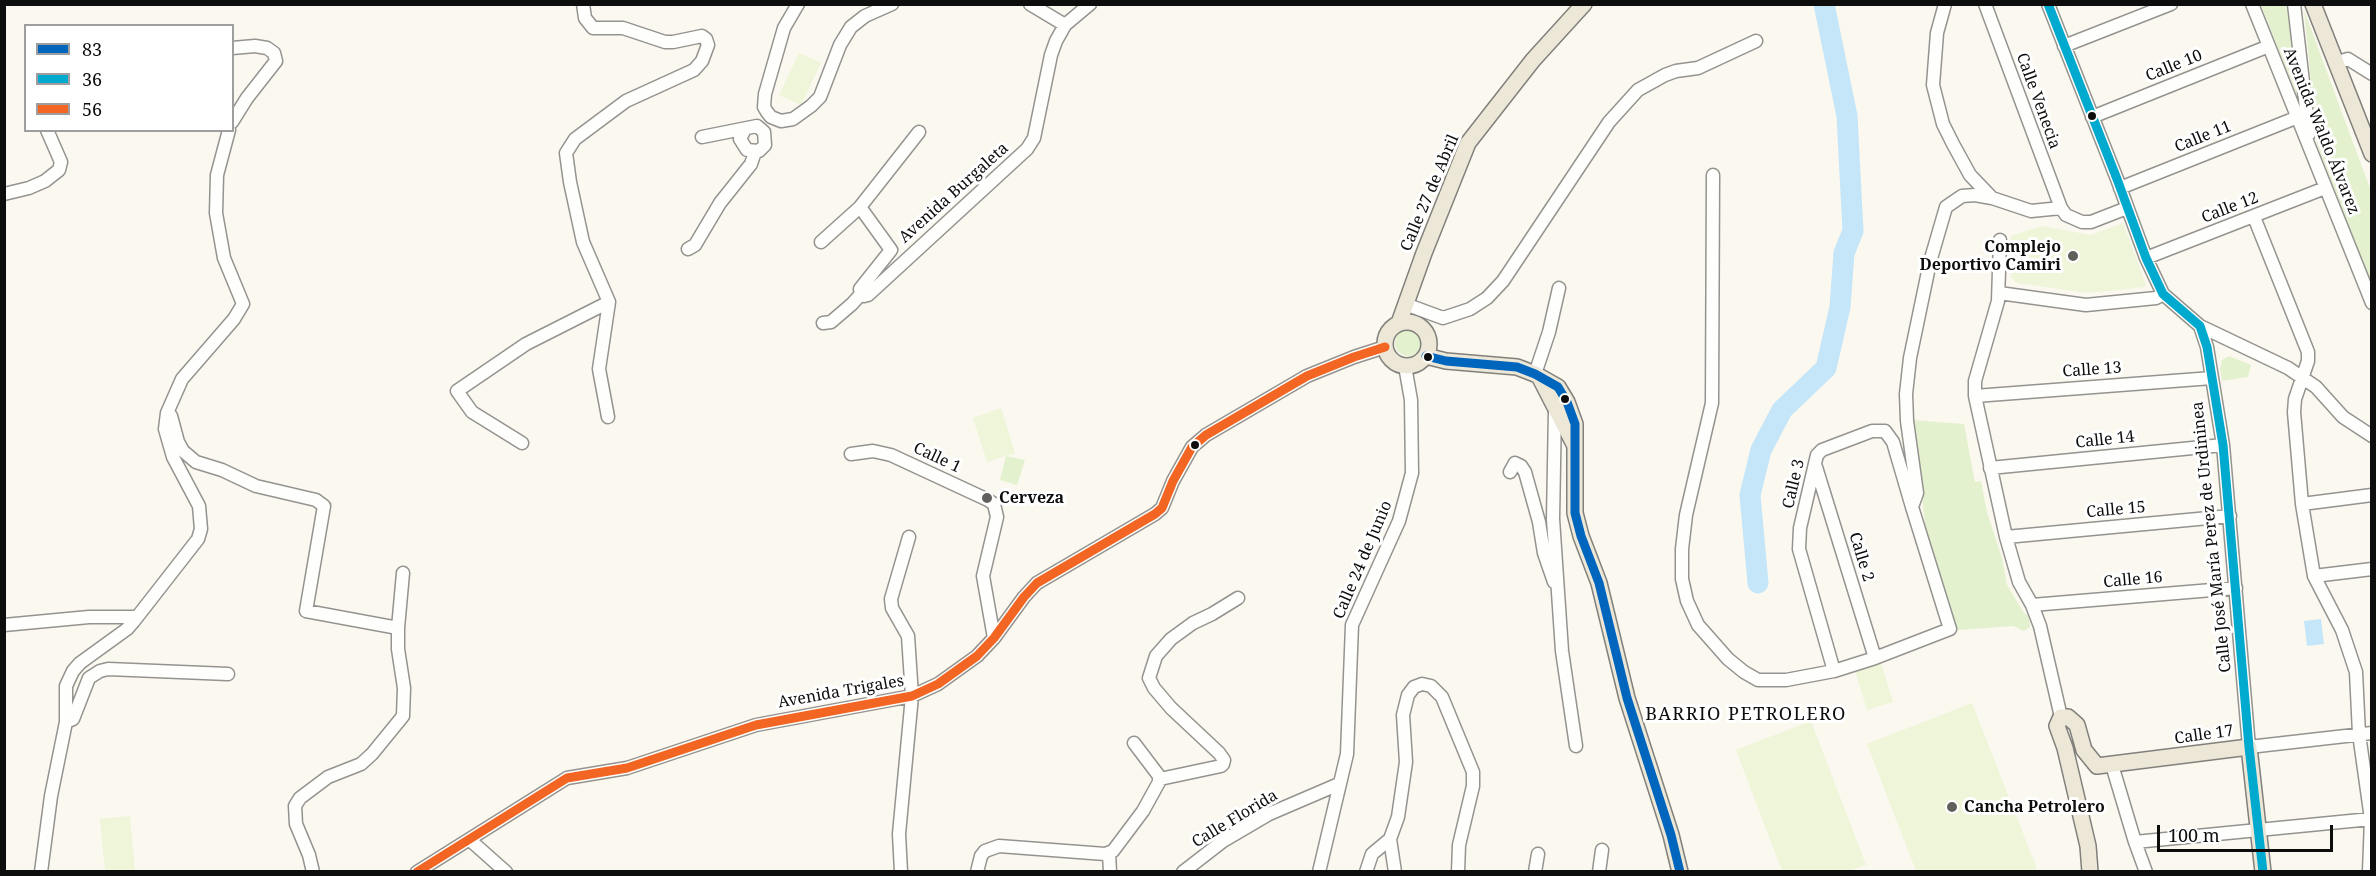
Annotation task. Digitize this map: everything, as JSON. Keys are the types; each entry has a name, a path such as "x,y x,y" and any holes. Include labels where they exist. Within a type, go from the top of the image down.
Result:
{"main road":[{"name":"Calle 27 de Abril","path":"1399,323 1468,143 1533,60 1584,4"},
{"path":"2318,8 2335,63 2372,154"},
{"path":"1413,322 1425,330 1430,343 1426,356 1417,364 1405,366 1392,360 1385,348 1388,333 1399,323 1413,322"},
{"path":"1426,356 1446,361 1516,367 1538,376 1561,406 1574,444 1575,513 1599,583 1627,698 1671,835 1680,872"},
{"path":"2090,872 2088,846 2065,748 2057,726 2061,717 2068,717 2077,725 2084,750 2093,764 2112,765"},
{"path":"2249,747 2264,872"},
{"name":"Calle 17","path":"2112,765 2249,747"}],"street":[{"path":"583,4 585,18 593,28 623,28 665,42 702,36 708,45 702,61 694,70 626,101 575,139 566,153 583,242 609,302 599,369 608,417"},
{"path":"798,4 784,28 765,94 764,107 776,120 786,122 811,106 820,97 840,45 851,27 865,16 892,4"},
{"path":"1030,4 1065,25"},
{"name":"Avenida Burgaleta","path":"861,294 864,296 868,294 1027,149 1034,138 1051,55 1065,25 1090,4"},
{"name":"Calle Venecia","path":"1985,4 2061,208"},
{"path":"2048,4 2146,258 2163,294 2200,326 2303,377 2316,387 2343,417 2372,436"},
{"path":"2064,46 2171,4"},
{"name":"Avenida Waldo Álvarez","path":"2252,4 2372,303"},
{"path":"2294,4 2312,153"},
{"path":"1947,5 1937,33 1933,85 1943,124 1953,144 1970,175 1992,198"},
{"path":"1405,304 1443,318 1470,309 1487,298 1503,281 1609,122 1638,90 1665,75 1698,68 1756,41"},
{"path":"234,48 255,46 267,48 274,53 276,61 234,119"},
{"name":"Calle 10","path":"2092,117 2269,46"},
{"path":"2335,63 2348,59 2372,74"},
{"name":"Calle 11","path":"2120,188 2298,117"},
{"path":"744,131 741,143 747,150 754,152 765,146 765,132 776,120"},
{"path":"702,137 744,131 752,126 757,126 765,132"},
{"path":"4,194 29,188 45,181 59,170 61,162 48,132"},
{"path":"41,872 51,796 66,722 66,686 73,671 93,652 127,629 198,539 201,529 199,506 168,445 165,429 167,413 182,379 234,319 243,304 224,258 216,213 217,175 228,132"},
{"path":"820,242 860,207 919,132"},
{"path":"688,249 695,245 720,203 752,164 754,152"},
{"path":"1713,176 1712,403 1686,515 1682,549 1682,579 1687,600 1698,626 1744,672 1758,680 1786,680 1834,671 1950,629 1912,507 1917,493 1907,421 1906,394 1910,358 1930,262 1946,207 1962,196 1975,195 2031,211 2061,208 2066,215 2082,222 2091,222 2127,208"},
{"name":"Calle 12","path":"2146,258 2325,188"},
{"path":"823,323 831,322 861,294 860,288 891,250 860,207"},
{"path":"2254,217 2308,352 2303,377 2295,399 2294,412 2302,504 2314,576 2342,630 2351,652 2355,672 2365,734 2371,819 2369,872"},
{"path":"2000,240 1998,301 1975,381 1975,396 2006,537 2019,582 2032,605 2040,626 2061,717"},
{"path":"1538,376 1559,288"},
{"path":"1999,293 2086,305 2156,298 2163,294"},
{"path":"522,443 472,412 456,391 526,344 609,302"},
{"name":"Calle José María Perez de Urdininea","path":"2200,326 2207,347 2223,445 2249,747"},
{"name":"Avenida Trigales","path":"417,872 567,778 627,768 756,724 912,696 938,684 955,673 994,638 1037,583 1162,508 1188,453 1206,435 1307,376 1354,357 1385,348"},
{"name":"Calle 24 de Junio","path":"1319,872 1347,754 1352,625 1399,521 1412,473 1411,400 1405,366"},
{"name":"Calle 13","path":"1975,396 2212,378"},
{"path":"1561,406 1553,519 1562,651 1576,746"},
{"path":"167,413 171,416 178,442 183,451 196,462 222,470 256,486 316,500 324,506 306,611 398,628"},
{"name":"Calle 3","path":"1834,671 1799,549 1800,528 1817,455 1822,450 1872,431 1885,431 1893,442 1912,507"},
{"name":"Calle 14","path":"1990,468 2223,445"},
{"name":"Calle 1","path":"851,454 873,451 891,455 988,500 996,509 997,517 983,576 994,638"},
{"path":"1510,472 1515,463 1525,472 1539,522 1544,553 1559,597"},
{"name":"Calle 2","path":"1815,465 1875,658"},
{"path":"2302,504 2372,495"},
{"name":"Calle 15","path":"2006,537 2230,516"},
{"path":"901,872 899,834 912,696 908,636 892,608 891,599 909,537"},
{"path":"2314,576 2372,569"},
{"path":"313,872 294,815 300,798 328,777 361,764 403,716 404,688 398,648 398,628 404,573"},
{"name":"Calle 16","path":"2032,605 2236,588"},
{"path":"1110,872 1109,853 1143,811 1160,779 1223,764 1224,760 1219,753 1171,708 1154,688 1149,678 1156,656 1171,639 1193,623 1238,598"},
{"path":"4,626 89,617 137,617"},
{"path":"66,722 75,716 89,678 100,671 108,669 228,674"},
{"path":"1395,872 1390,839 1398,817 1406,762 1403,715 1406,700 1414,687 1422,684 1431,686 1442,697 1473,772 1474,780 1459,846 1458,872"},
{"name":"Calle 17","path":"2249,747 2365,734"},
{"path":"1134,743 1160,779"},
{"path":"2112,765 2146,872"},
{"name":"Calle Florida","path":"1183,872 1223,841 1269,814 1339,784"},
{"path":"2135,842 2371,819"},
{"path":"1366,872 1372,854 1390,839"},
{"path":"470,840 506,872"},
{"path":"977,872 981,856 985,851 999,846 1109,853"},
{"path":"1599,872 1602,850"},
{"path":"1535,872 1538,854"}],"green space":[{"path":"2261,5 2286,5 2298,71 2301,106"},
{"path":"2304,10 2371,191 2371,284 2317,144"},
{"path":"799,53 821,63 801,105 779,95"},
{"name":"Complejo Deportivo Camiri","path":"2123,223 2145,287 2088,293 2017,283 2013,280 2011,236 2042,226 2091,235"},
{"path":"1408,330 1417,334 1421,343 1417,352 1408,356 1399,352 1395,343 1399,334"},
{"path":"2229,356 2251,365 2248,377 2222,381 2220,369 2222,360"},
{"path":"1001,408 1015,453 987,462 973,418"},
{"path":"1913,420 1964,424 1975,482 1981,481 2007,585 2024,613 2029,616 2030,627 2024,631 2013,626 1958,630 1928,549"},
{"path":"1006,456 1025,460 1017,485 1000,480"},
{"path":"1881,663 1893,702 1867,710 1855,670"},
{"name":"Cancha Petrolero","path":"1972,703 2037,869 2031,871 1916,871 1867,744"},
{"path":"1811,721 1866,865 1849,871 1782,871 1736,750"},
{"path":"130,816 135,871 105,871 100,819"}],"water":[{"path":"2321,619 2324,644 2307,646 2304,621"}],"waterway":[{"path":"1758,583 1750,495 1761,450 1782,410 1826,368 1840,307 1844,253 1853,231 1847,116 1824,4"}],"transit line":[{"name":"36","path":"2048,4 2146,258 2163,294 2200,326 2207,347 2223,445 2249,747 2263,872"},
{"name":"56","path":"417,872 567,778 627,768 756,725 912,696 938,684 977,656 1037,583 1162,508 1173,481 1192,447 1206,435 1307,376 1385,347"},
{"name":"83","path":"1426,356 1446,361 1517,367 1558,387 1567,402 1575,424 1575,513 1599,583 1627,698 1671,835 1680,872"}],"place":[{"name":"Complejo Deportivo Camiri","path":"2073,256"},
{"name":"Cerveza","path":"987,498"},
{"name":"Cancha Petrolero","path":"1952,807"}],"district":[{"name":"BARRIO PETROLERO","path":"1746,715"}]}
